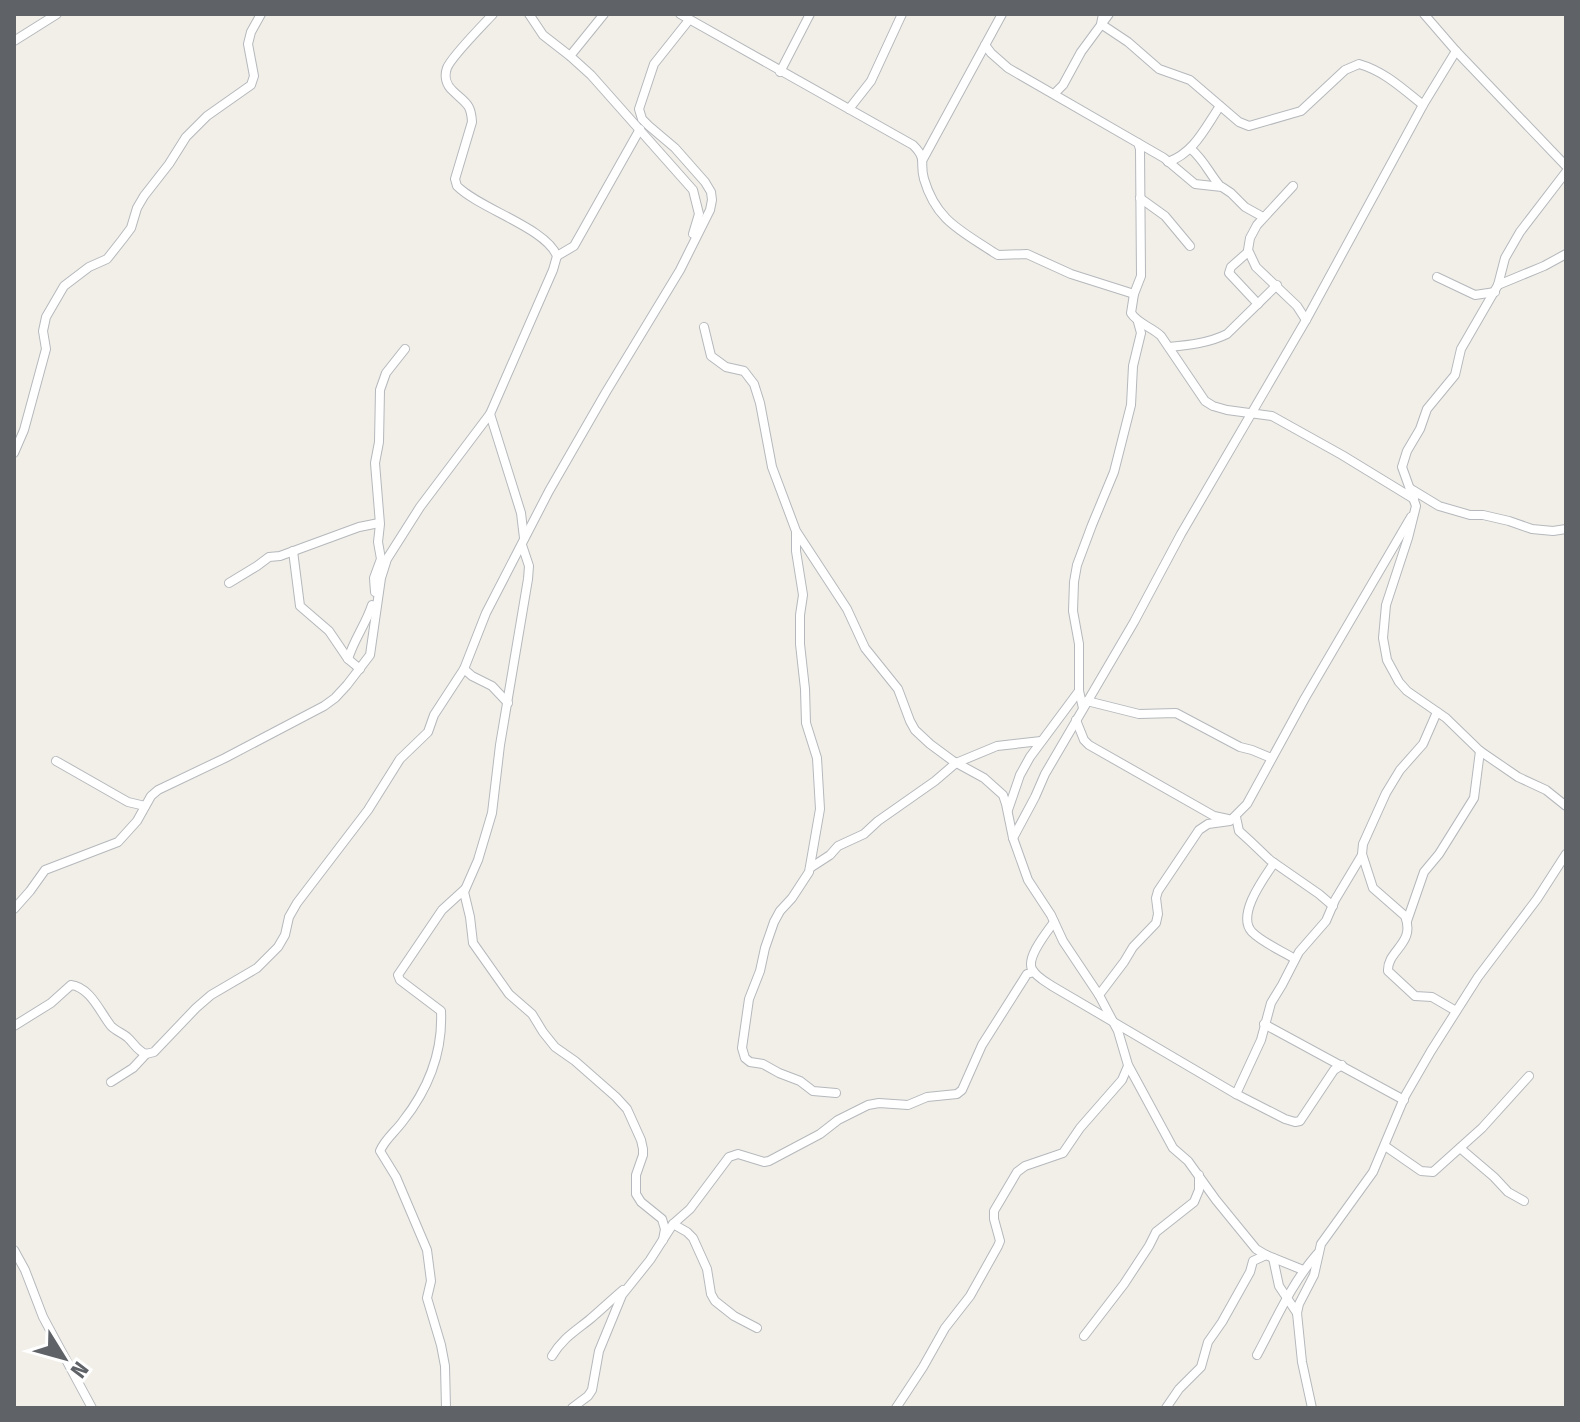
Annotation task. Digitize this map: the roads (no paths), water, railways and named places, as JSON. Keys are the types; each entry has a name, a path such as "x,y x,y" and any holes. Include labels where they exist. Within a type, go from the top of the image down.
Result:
{"street":[{"path":"14,41 57,14"},
{"path":"14,453 24,430 46,349 43,331 46,317 64,286 89,267 107,259 122,240 131,228 144,196 186,137 207,116 251,85 254,76 248,44 261,14"},
{"path":"493,14 448,66 447,84 472,112 455,183 460,190 540,237 551,245 557,256"},
{"path":"529,14 543,35 591,75 693,190 698,207 697,223 680,270"},
{"path":"570,56 604,14"},
{"path":"680,14 913,145 923,159"},
{"path":"780,72 810,14"},
{"path":"1002,14 923,159 923,178 931,198 954,227 998,255 1027,254 1071,274 1134,294"},
{"path":"1101,24 1103,14"},
{"path":"1054,94 1109,14"},
{"path":"1424,14 1566,169 1505,258 1496,288 1461,349 1455,375 1427,409 1407,451 1402,467 1415,499 1415,510 1386,605 1383,638 1387,660 1407,691 1446,718 1480,751 1518,777 1546,790 1566,806"},
{"path":"849,109 871,81 899,15"},
{"path":"111,1082 133,1068 146,1054 154,1052 204,1001 257,968 278,947 297,903 368,810 400,759 424,737 434,715 464,669 486,613 549,491 680,270 710,210 711,192 675,148 642,119 639,109 654,64 689,20"},
{"path":"1101,24 1159,69 1190,80 1239,122 1253,126 1301,111 1345,70 1359,64 1395,82 1423,105"},
{"path":"985,45 1008,68 1138,143 1195,184 1220,186"},
{"path":"1013,838 1045,774 1306,320 1423,105 1456,51"},
{"path":"1168,162 1191,149 1220,106"},
{"path":"14,909 45,870 118,842 158,790 324,706 360,669 370,655 383,566 420,507 490,414 557,256 574,246 640,129"},
{"path":"913,145 930,143"},
{"path":"1085,704 1079,691 1074,582 1077,565 1114,472 1131,405 1133,366 1141,333 1131,310 1141,276 1138,143"},
{"path":"1191,149 1220,186 1245,207 1263,217"},
{"path":"1293,186 1263,217 1250,238 1248,252 1256,267 1297,306 1306,320"},
{"path":"1140,198 1165,216 1190,246"},
{"path":"1248,252 1229,273 1258,304"},
{"path":"1437,277 1481,295 1566,254"},
{"path":"1169,347 1218,339 1227,334 1277,285"},
{"path":"1138,321 1155,331 1169,347 1205,401 1227,410 1281,420 1415,499"},
{"path":"704,327 711,356 726,367 744,371 754,384 772,467 796,531 847,609 865,648 898,689 915,730 1003,795 1013,838 1028,880 1099,995 1118,1031 1128,1065 1173,1148 1188,1161 1253,1245 1269,1257 1303,1270"},
{"path":"348,659 370,613 375,593 374,578 381,559 375,463 379,442 380,390 386,373 405,349"},
{"path":"490,414 521,513 523,543 529,566 492,813 478,860 465,888 473,943 509,994 532,1014 555,1047 616,1097 631,1116 643,1149 636,1175 636,1194 662,1219 665,1229 663,1240"},
{"path":"1411,489 1439,506 1470,515 1483,515 1532,529 1566,529"},
{"path":"1099,995 1133,947 1156,923 1158,891 1199,830 1203,826 1234,819 1247,804 1415,510"},
{"path":"229,583 269,557 379,523"},
{"path":"796,531 803,595 800,644 806,723 817,758 820,809 810,869 780,911 765,948 749,999 742,1048 750,1062 763,1064 800,1081 813,1091 836,1093"},
{"path":"293,551 300,606 329,631 348,659 360,669"},
{"path":"464,669 492,686 508,703"},
{"path":"1008,811 1025,764 1079,691"},
{"path":"1085,704 1139,714 1176,713 1240,747 1271,758"},
{"path":"1236,1094 1261,1040 1271,1003 1305,944 1326,921 1362,854 1367,833 1386,793 1400,770 1423,744 1437,712"},
{"path":"1076,720 1089,745 1214,816 1234,819"},
{"path":"810,869 838,846 864,834 956,763 997,746 1041,741"},
{"path":"1456,1011 1432,997 1415,996 1388,971 1389,962 1406,939 1407,921 1424,872 1474,798 1480,751"},
{"path":"56,761 128,802 145,806"},
{"path":"1234,819 1239,831 1274,863 1333,906"},
{"path":"1362,854 1373,888 1407,921"},
{"path":"1312,1408 1302,1362 1297,1313 1314,1275 1325,1236 1373,1172 1404,1100 1456,1011 1566,854"},
{"path":"1274,863 1255,892 1248,911 1248,926 1269,945 1295,959"},
{"path":"446,1408 445,1366 427,1298 431,1281 427,1250 396,1177 380,1151 424,1088 436,1064 440,1043 441,1011 400,980 398,975 442,910 465,888"},
{"path":"1054,922 1033,953 1031,966 1034,972 1112,1022 1285,1119 1298,1122 1334,1070 1342,1065"},
{"path":"572,1408 592,1390 599,1351 622,1295 673,1224 690,1209 729,1157 734,1154 769,1161 868,1105 908,1105 927,1097 955,1095 962,1090 982,1045 1027,974 1034,972"},
{"path":"14,1026 51,1003 71,985 76,985 85,990 111,1026 130,1040 138,1051 146,1054"},
{"path":"1264,1024 1404,1100"},
{"path":"896,1408 945,1328 970,1296 998,1246 1000,1241 994,1211 1017,1172 1025,1166 1063,1153 1080,1128 1122,1080 1128,1065"},
{"path":"1385,1146 1421,1171 1433,1172 1482,1128 1529,1076"},
{"path":"1460,1148 1508,1192 1524,1201"},
{"path":"1084,1336 1124,1284 1154,1235 1194,1202 1199,1190 1199,1175"},
{"path":"673,1224 693,1238 707,1269 715,1301 757,1328"},
{"path":"14,1250 43,1317 92,1408"},
{"path":"1257,1355 1303,1270 1318,1253"},
{"path":"1269,1257 1279,1286 1297,1313"},
{"path":"1166,1408 1179,1389 1201,1367 1208,1342 1247,1277 1253,1261 1269,1257"},
{"path":"552,1356 568,1334 633,1282"}]}
